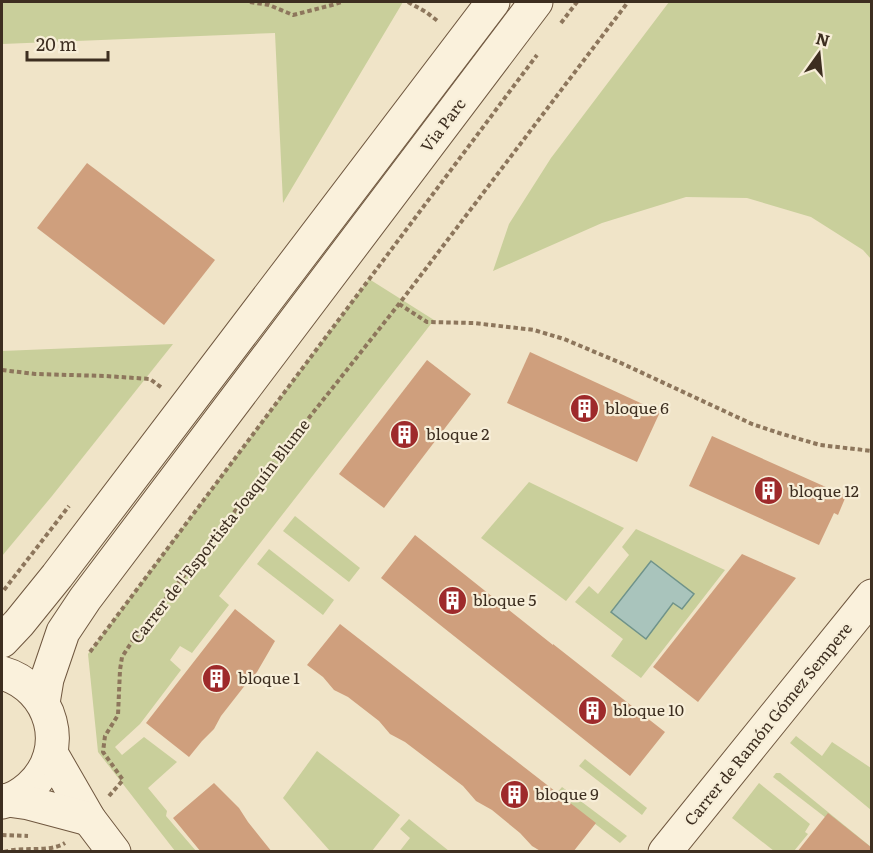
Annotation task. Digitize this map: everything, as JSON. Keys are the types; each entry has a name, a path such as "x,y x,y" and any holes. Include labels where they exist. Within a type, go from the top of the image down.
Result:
{"main road":[{"path":"2,641 57,576 493,2"},
{"name":"Via Parc","path":"43,702 47,679 63,632 85,599 536,2"},
{"name":"Carrer de Ramón Gómez Sempere","path":"666,852 872,596"},
{"path":"2,673 13,676 30,687 43,702 50,718 52,736 51,753 45,768 35,782 23,793 5,801"},
{"path":"51,753 79,829"},
{"path":"5,801 29,803 79,829 114,852"}],"path":[{"path":"250,2 269,5 293,15 342,2"},
{"path":"408,2 439,22"},
{"path":"555,30 577,2"},
{"name":"Carrer de l'Esportista Joaquín Blume","path":"79,829 123,780 103,752 105,736 118,715 122,657 133,640 399,304 628,2"},
{"path":"88,654 541,49"},
{"path":"399,304 427,322 474,322 534,330 564,339 752,424 820,445 872,451"},
{"path":"2,370 35,374 150,379 162,387"},
{"path":"4,852 60,847 79,829"}],"green space":[{"path":"2,2 403,2 283,203 275,33 2,44"},
{"path":"669,2 871,2 871,259 863,250 811,217 747,198 686,197 602,223 493,271 509,224 551,158"},
{"path":"369,279 434,320 219,596 229,605 192,653 180,646 170,660 181,670 140,724 115,747 122,755 144,737 177,762 148,788 167,811 166,816 196,851 175,851 98,752 88,654"},
{"path":"173,344 52,496 2,556 2,351"},
{"path":"529,482 624,528 566,601 481,538"},
{"path":"295,516 360,568 349,582 283,531"},
{"path":"636,529 725,570 641,678 611,656 623,639 575,602 589,586 598,594 629,555 622,547"},
{"path":"269,549 334,600 323,615 257,564"},
{"path":"796,736 822,756 832,742 871,768 871,810 790,743"},
{"path":"317,751 400,815 372,851 330,851 283,798"},
{"path":"585,759 647,808 642,815 579,766"},
{"path":"776,773 780,773 871,847 871,851 773,777"},
{"path":"759,783 810,824 805,832 808,834 794,851 774,851 732,818"},
{"path":"562,787 627,836 620,843 556,794"},
{"path":"409,819 449,851 399,852 410,838 400,829"}],"water":[{"path":"651,561 694,594 682,609 673,603 646,639 611,612"}],"building":[{"path":"87,163 215,260 164,325 37,228"},
{"name":"bloque 6","path":"530,352 660,412 637,462 507,403"},
{"name":"bloque 2","path":"427,360 471,394 384,508 339,474"},
{"name":"bloque 12","path":"712,436 846,496 838,515 834,513 819,545 689,486"},
{"path":"415,535 665,732 630,776 381,578"},
{"path":"742,554 796,578 698,702 653,667"},
{"name":"bloque 1","path":"235,609 275,641 257,672 221,716 214,729 189,757 146,723"},
{"path":"340,624 596,823 573,852 542,852 532,846 492,810 476,801 463,786 405,742 390,734 379,721 348,697 334,690 323,677 307,665"},
{"path":"214,783 239,808 272,852 201,852 173,818"},
{"path":"828,813 872,848 872,852 797,852"}],"place":[{"name":"bloque 6","path":"584,408"},
{"name":"bloque 2","path":"405,434"},
{"name":"bloque 12","path":"768,491"},
{"name":"bloque 5","path":"452,600"},
{"name":"bloque 1","path":"217,678"},
{"name":"bloque 10","path":"592,710"},
{"name":"bloque 9","path":"514,794"}]}
